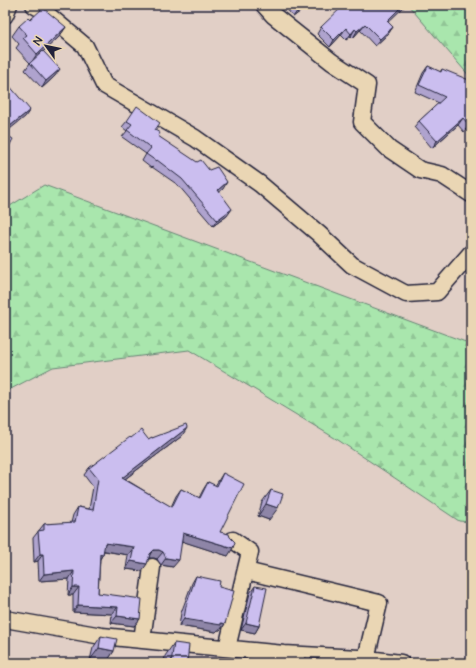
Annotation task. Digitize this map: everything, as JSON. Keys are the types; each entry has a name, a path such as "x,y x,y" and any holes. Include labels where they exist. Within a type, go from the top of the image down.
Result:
{"street":[{"path":"5,14 9,5"},
{"path":"34,5 41,9 85,46 104,85 195,138 260,184 319,234 352,265 406,294 437,292 471,253"},
{"path":"267,6 332,62 367,85 362,122 389,149 420,170 442,175 471,194"},
{"path":"227,648 250,552 234,540"},
{"path":"142,640 152,567"},
{"path":"246,571 378,604 366,659"},
{"path":"5,619 102,636 284,654 366,659 401,663"}],"green space":[{"path":"408,5 471,5 471,78"},
{"path":"44,185 471,344 471,522 459,521 338,440 189,350 53,367 5,392 5,209"}],"building":[{"path":"294,5 305,5 298,10"},
{"path":"344,5 403,5 387,21 393,27 380,39 365,24 357,31 355,29 351,34 346,28 334,40 321,27"},
{"path":"43,8 66,27 37,54 23,38 27,35 19,26 28,18 30,20"},
{"path":"43,51 60,69 46,81 30,63"},
{"path":"428,66 441,72 442,69 469,80 471,83 471,123 469,125 463,118 437,141 419,121 445,97 419,85"},
{"path":"8,84 30,110 5,130 5,92"},
{"path":"137,106 160,123 155,130 160,133 158,136 197,162 201,160 209,170 217,167 227,182 218,190 232,209 217,220 182,179 157,160 156,161 146,154 151,148 127,130 132,124 127,121"},
{"path":"5,134 13,139 5,154"},
{"path":"186,425 187,428 122,478 172,507 181,489 200,498 208,482 217,486 223,473 244,484 220,532 229,534 235,542 233,548 183,533 179,560 166,558 163,552 154,550 150,554 147,564 131,561 134,547 105,543 103,554 100,554 98,593 142,599 140,619 117,616 118,607 78,605 79,587 73,587 74,571 44,574 43,554 40,554 38,531 44,530 44,524 75,522 78,507 93,510 98,479 89,468 130,437 131,438 141,430 148,439"},
{"path":"271,490 283,494 278,508 266,504"},
{"path":"196,576 220,581 219,587 234,591 225,624 221,623 221,625 184,619 186,606"},
{"path":"255,586 267,588 259,626 246,623"},
{"path":"101,636 117,639 114,651 99,648"},
{"path":"174,643 189,645 187,663 171,663"},
{"path":"305,658 331,659 330,663 304,663"}]}
